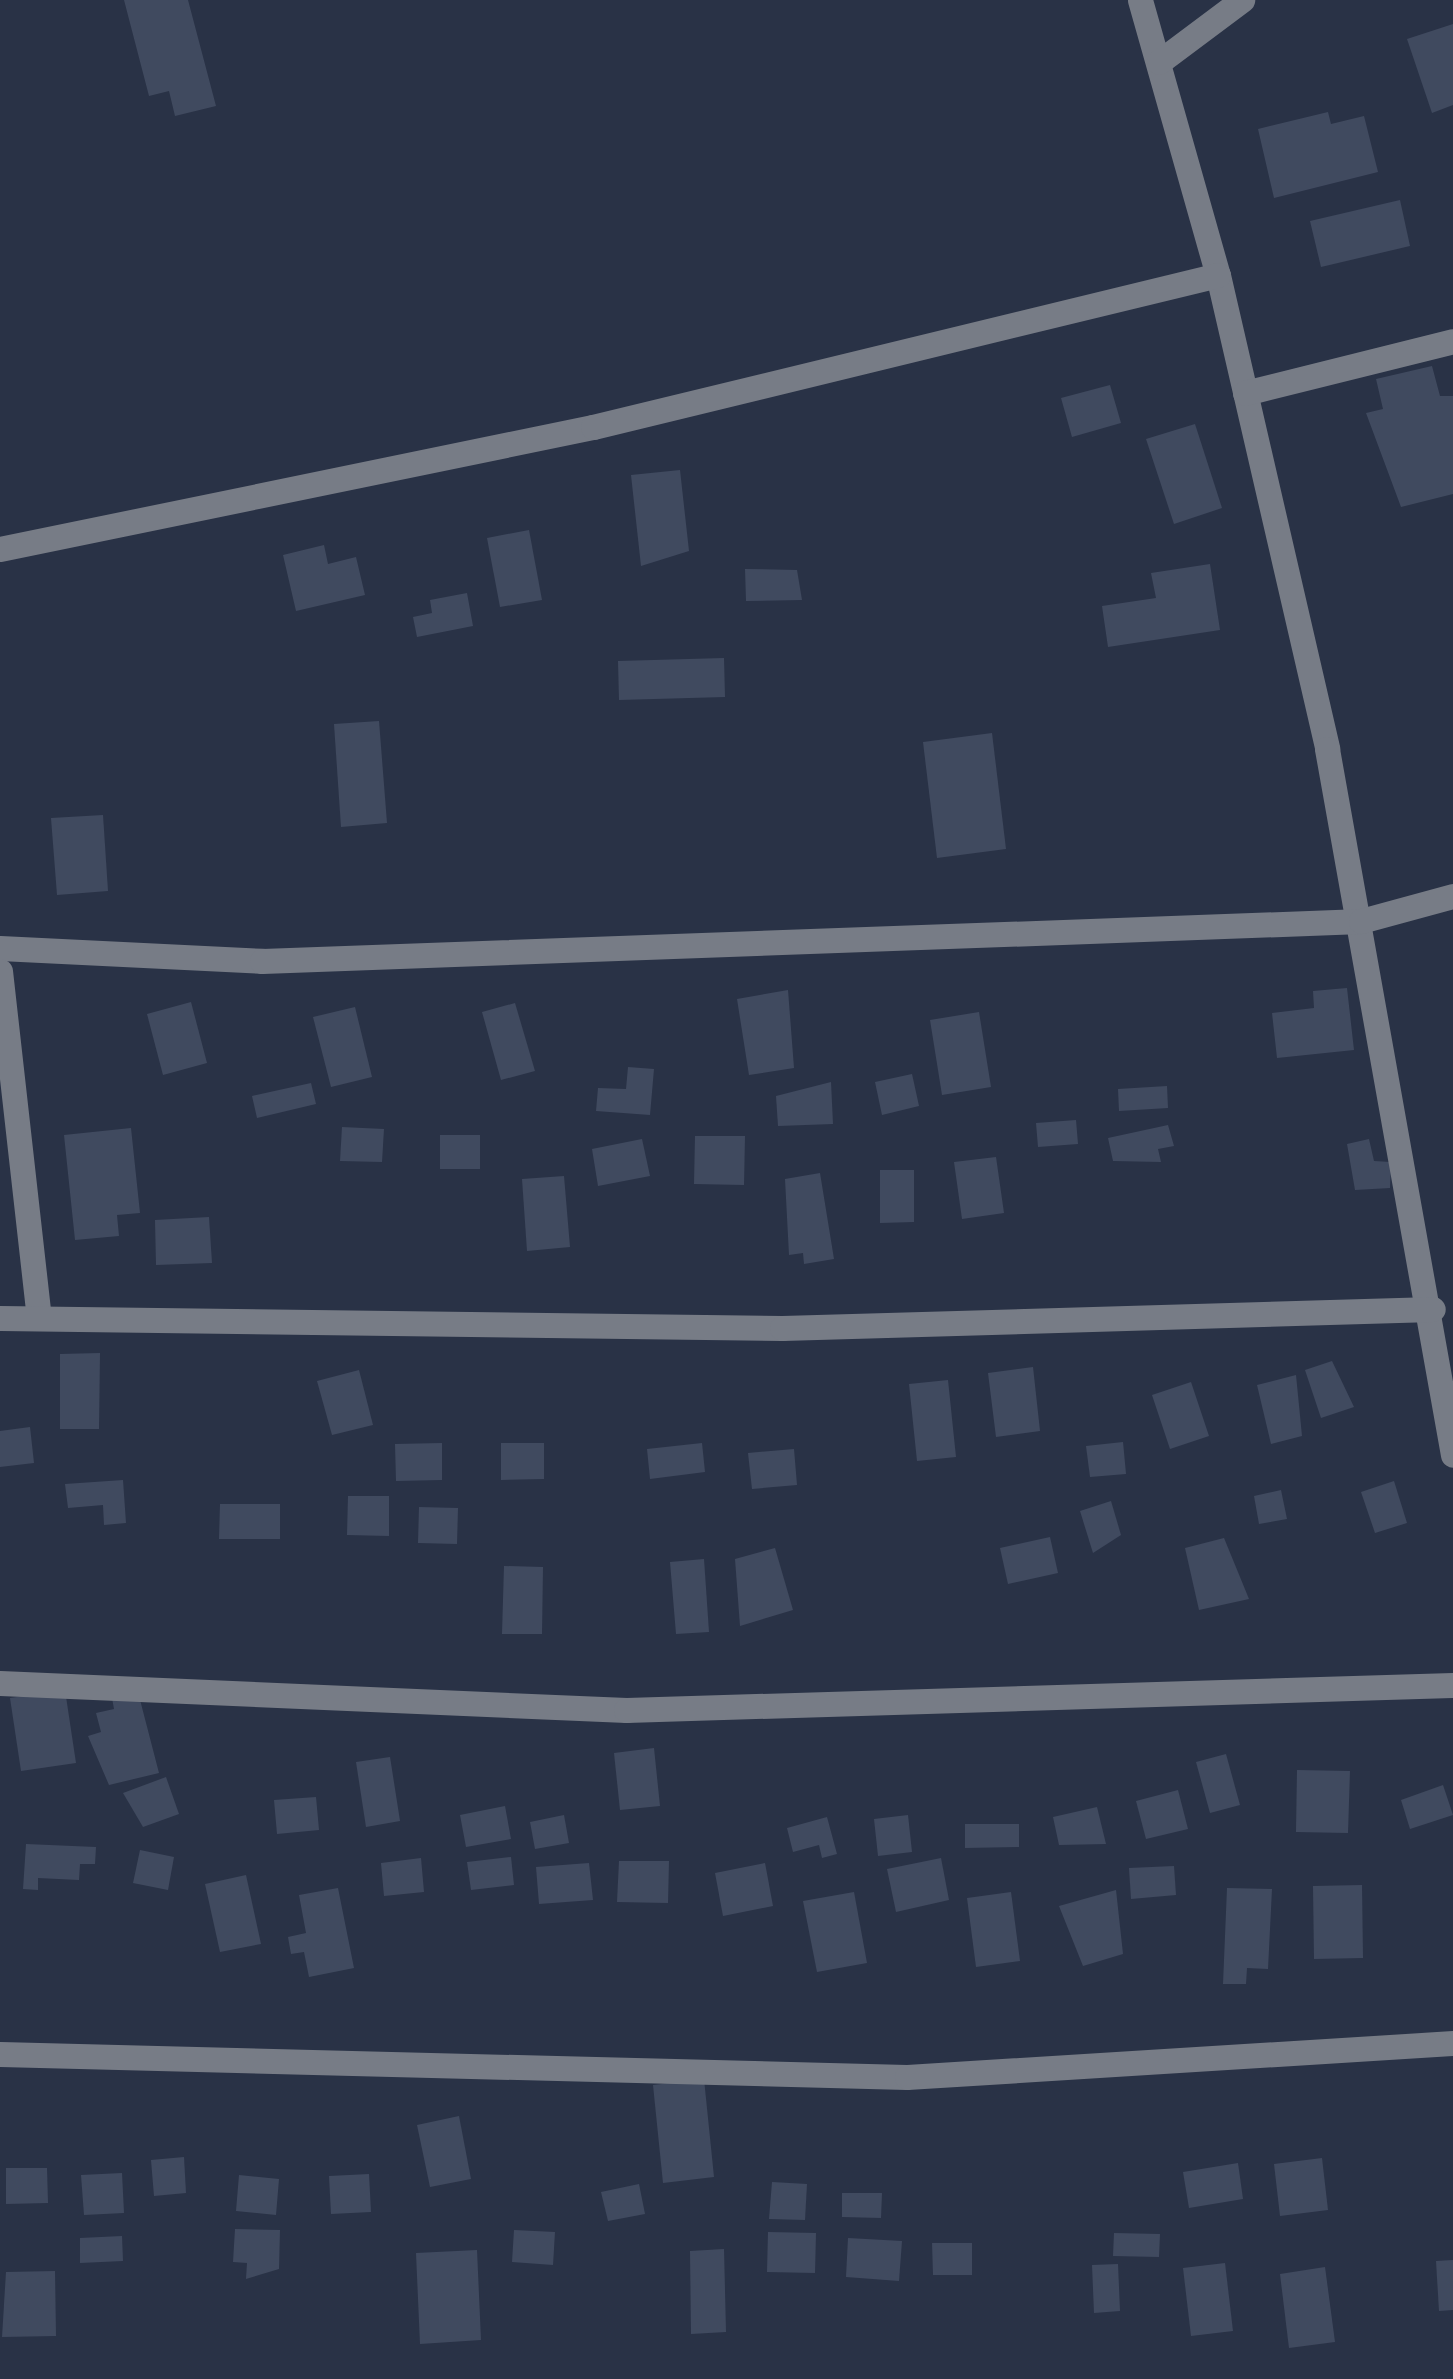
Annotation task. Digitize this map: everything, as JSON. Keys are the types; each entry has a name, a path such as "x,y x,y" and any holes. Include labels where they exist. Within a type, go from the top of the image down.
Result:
{"street":[{"path":"1140,0 1218,275 1361,921 1433,1309 1453,1454"},
{"path":"1159,62 1242,0"},
{"path":"0,549 592,426 1218,275"},
{"path":"1245,393 1453,341"},
{"path":"0,948 262,961 1361,921 1453,896"},
{"path":"0,971 40,1317"},
{"path":"0,1318 782,1328 1433,1309"},
{"path":"0,1683 626,1710 1453,1685"},
{"path":"0,2054 907,2076 1453,2042"}],"building":[{"path":"124,0 188,0 216,106 175,116 169,91 149,96"},
{"path":"1453,24 1453,105 1432,113 1407,39"},
{"path":"1328,112 1331,124 1364,116 1378,172 1274,198 1258,129"},
{"path":"1400,200 1410,246 1321,267 1310,221"},
{"path":"1432,366 1440,396 1453,396 1453,494 1401,507 1366,413 1383,409 1376,379"},
{"path":"1110,385 1121,423 1072,437 1061,398"},
{"path":"1195,424 1222,508 1174,524 1146,439"},
{"path":"680,470 689,551 641,566 631,475"},
{"path":"529,530 542,600 500,607 487,538"},
{"path":"324,545 328,564 356,557 365,595 296,611 283,555"},
{"path":"1210,564 1220,630 1108,647 1102,606 1156,598 1151,573"},
{"path":"745,569 797,570 802,600 746,601"},
{"path":"467,593 473,626 417,637 413,617 432,613 430,600"},
{"path":"724,658 725,697 619,700 618,661"},
{"path":"379,721 387,823 341,827 334,724"},
{"path":"992,733 1006,849 937,858 923,742"},
{"path":"103,815 108,891 57,895 51,818"},
{"path":"1347,988 1354,1050 1277,1058 1272,1013 1314,1008 1313,991"},
{"path":"788,990 794,1068 749,1075 737,999"},
{"path":"191,1002 207,1063 163,1075 147,1014"},
{"path":"515,1003 535,1071 501,1080 482,1012"},
{"path":"355,1007 372,1077 331,1087 313,1017"},
{"path":"979,1012 991,1087 942,1095 930,1020"},
{"path":"628,1067 654,1069 650,1115 596,1111 598,1088 626,1089"},
{"path":"912,1074 919,1106 882,1115 875,1082"},
{"path":"831,1082 833,1124 778,1126 776,1096"},
{"path":"311,1083 316,1104 257,1118 252,1096"},
{"path":"1167,1086 1168,1108 1119,1111 1118,1089"},
{"path":"1076,1120 1078,1144 1038,1147 1036,1123"},
{"path":"1168,1125 1174,1146 1158,1149 1161,1162 1113,1161 1108,1138"},
{"path":"342,1127 384,1129 382,1162 340,1161"},
{"path":"131,1128 140,1213 117,1215 119,1236 75,1240 64,1135"},
{"path":"440,1135 480,1135 480,1169 440,1169"},
{"path":"695,1136 745,1136 744,1185 694,1184"},
{"path":"642,1139 650,1176 598,1186 592,1149"},
{"path":"1369,1139 1374,1161 1391,1162 1390,1188 1355,1190 1347,1144"},
{"path":"996,1157 1004,1213 962,1219 954,1162"},
{"path":"880,1170 914,1170 914,1222 880,1223"},
{"path":"820,1173 834,1259 804,1264 803,1253 789,1255 785,1179"},
{"path":"564,1176 570,1247 527,1251 522,1179"},
{"path":"209,1217 212,1263 156,1265 155,1220"},
{"path":"100,1353 99,1429 60,1429 60,1354"},
{"path":"1332,1361 1354,1407 1321,1418 1305,1370"},
{"path":"1033,1367 1040,1431 996,1437 988,1373"},
{"path":"359,1370 373,1425 332,1435 317,1381"},
{"path":"1296,1375 1302,1436 1271,1444 1257,1385"},
{"path":"948,1380 956,1457 917,1461 909,1384"},
{"path":"1191,1382 1209,1436 1170,1449 1152,1395"},
{"path":"30,1427 34,1463 0,1467 0,1431"},
{"path":"1123,1442 1126,1474 1090,1477 1086,1446"},
{"path":"442,1443 442,1480 396,1481 395,1444"},
{"path":"501,1443 544,1443 544,1479 501,1480"},
{"path":"702,1443 705,1472 650,1479 647,1449"},
{"path":"794,1449 797,1485 752,1489 748,1453"},
{"path":"123,1480 126,1523 104,1525 103,1505 68,1508 65,1484"},
{"path":"1394,1481 1407,1523 1375,1533 1361,1492"},
{"path":"1281,1490 1287,1519 1259,1524 1254,1496"},
{"path":"348,1496 389,1496 389,1536 347,1535"},
{"path":"1111,1501 1121,1535 1093,1553 1080,1511"},
{"path":"220,1504 280,1504 280,1539 219,1539"},
{"path":"419,1507 458,1508 457,1544 418,1543"},
{"path":"1050,1537 1058,1573 1008,1584 1000,1548"},
{"path":"1224,1538 1249,1599 1199,1610 1185,1548"},
{"path":"775,1548 793,1610 740,1626 735,1559"},
{"path":"704,1559 709,1632 676,1634 670,1562"},
{"path":"504,1566 543,1567 542,1634 502,1634"},
{"path":"65,1690 76,1763 21,1771 10,1698"},
{"path":"138,1692 159,1773 109,1785 88,1736 101,1732 96,1713 114,1709 112,1698"},
{"path":"654,1748 660,1806 620,1810 614,1753"},
{"path":"1226,1754 1240,1805 1210,1813 1196,1762"},
{"path":"390,1757 400,1821 366,1827 356,1762"},
{"path":"1297,1770 1350,1771 1348,1833 1296,1832"},
{"path":"166,1777 179,1814 143,1827 123,1793"},
{"path":"1443,1785 1453,1815 1410,1829 1401,1800"},
{"path":"1178,1790 1188,1829 1146,1839 1136,1801"},
{"path":"316,1797 319,1830 277,1834 274,1800"},
{"path":"505,1806 511,1839 466,1847 460,1815"},
{"path":"1097,1807 1106,1844 1059,1845 1053,1817"},
{"path":"564,1815 569,1843 535,1849 530,1822"},
{"path":"908,1815 912,1852 878,1856 874,1819"},
{"path":"827,1817 837,1854 822,1858 819,1845 793,1852 787,1828"},
{"path":"965,1824 1019,1824 1019,1847 965,1848"},
{"path":"26,1844 96,1847 95,1864 80,1864 79,1880 38,1878 38,1890 23,1889"},
{"path":"140,1850 174,1857 168,1890 133,1883"},
{"path":"511,1857 514,1885 471,1890 467,1862"},
{"path":"421,1858 424,1892 384,1896 381,1863"},
{"path":"941,1858 949,1900 896,1912 887,1869"},
{"path":"619,1861 669,1861 668,1903 617,1902"},
{"path":"589,1863 593,1900 539,1904 536,1867"},
{"path":"765,1863 773,1906 723,1916 715,1873"},
{"path":"1174,1866 1176,1895 1131,1899 1129,1868"},
{"path":"246,1875 261,1944 220,1952 205,1884"},
{"path":"1362,1885 1363,1958 1314,1959 1313,1886"},
{"path":"338,1888 354,1968 309,1977 304,1952 291,1954 288,1937 306,1933 299,1895"},
{"path":"1227,1888 1272,1889 1268,1969 1247,1968 1246,1984 1223,1984"},
{"path":"1116,1890 1123,1954 1083,1966 1059,1906"},
{"path":"854,1892 867,1963 817,1972 803,1901"},
{"path":"1011,1892 1020,1961 976,1967 967,1898"},
{"path":"704,2079 714,2177 663,2183 653,2085"},
{"path":"459,2116 471,2179 430,2187 417,2125"},
{"path":"184,2157 186,2193 154,2196 151,2160"},
{"path":"1322,2158 1328,2210 1280,2216 1274,2164"},
{"path":"1238,2163 1243,2199 1189,2208 1183,2172"},
{"path":"6,2168 47,2168 48,2203 6,2204"},
{"path":"122,2173 124,2213 84,2215 81,2175"},
{"path":"369,2174 371,2212 331,2214 329,2176"},
{"path":"239,2175 279,2179 276,2215 236,2211"},
{"path":"772,2182 807,2184 805,2220 769,2219"},
{"path":"639,2184 645,2214 608,2221 601,2192"},
{"path":"842,2193 882,2193 881,2218 842,2217"},
{"path":"235,2229 280,2230 279,2269 246,2279 247,2263 233,2262"},
{"path":"514,2230 555,2232 553,2265 512,2262"},
{"path":"768,2232 816,2233 815,2273 767,2272"},
{"path":"1114,2233 1160,2234 1159,2257 1113,2256"},
{"path":"122,2236 123,2261 80,2263 80,2238"},
{"path":"848,2238 902,2241 899,2281 846,2277"},
{"path":"932,2243 972,2243 972,2275 933,2275"},
{"path":"724,2249 726,2332 691,2334 690,2251"},
{"path":"477,2250 481,2340 420,2344 416,2253"},
{"path":"1453,2260 1453,2310 1439,2311 1436,2261"},
{"path":"1225,2263 1233,2331 1191,2336 1183,2268"},
{"path":"1118,2264 1120,2311 1094,2313 1092,2265"},
{"path":"1325,2267 1335,2342 1289,2348 1280,2274"},
{"path":"55,2271 56,2336 2,2337 6,2272"}]}
